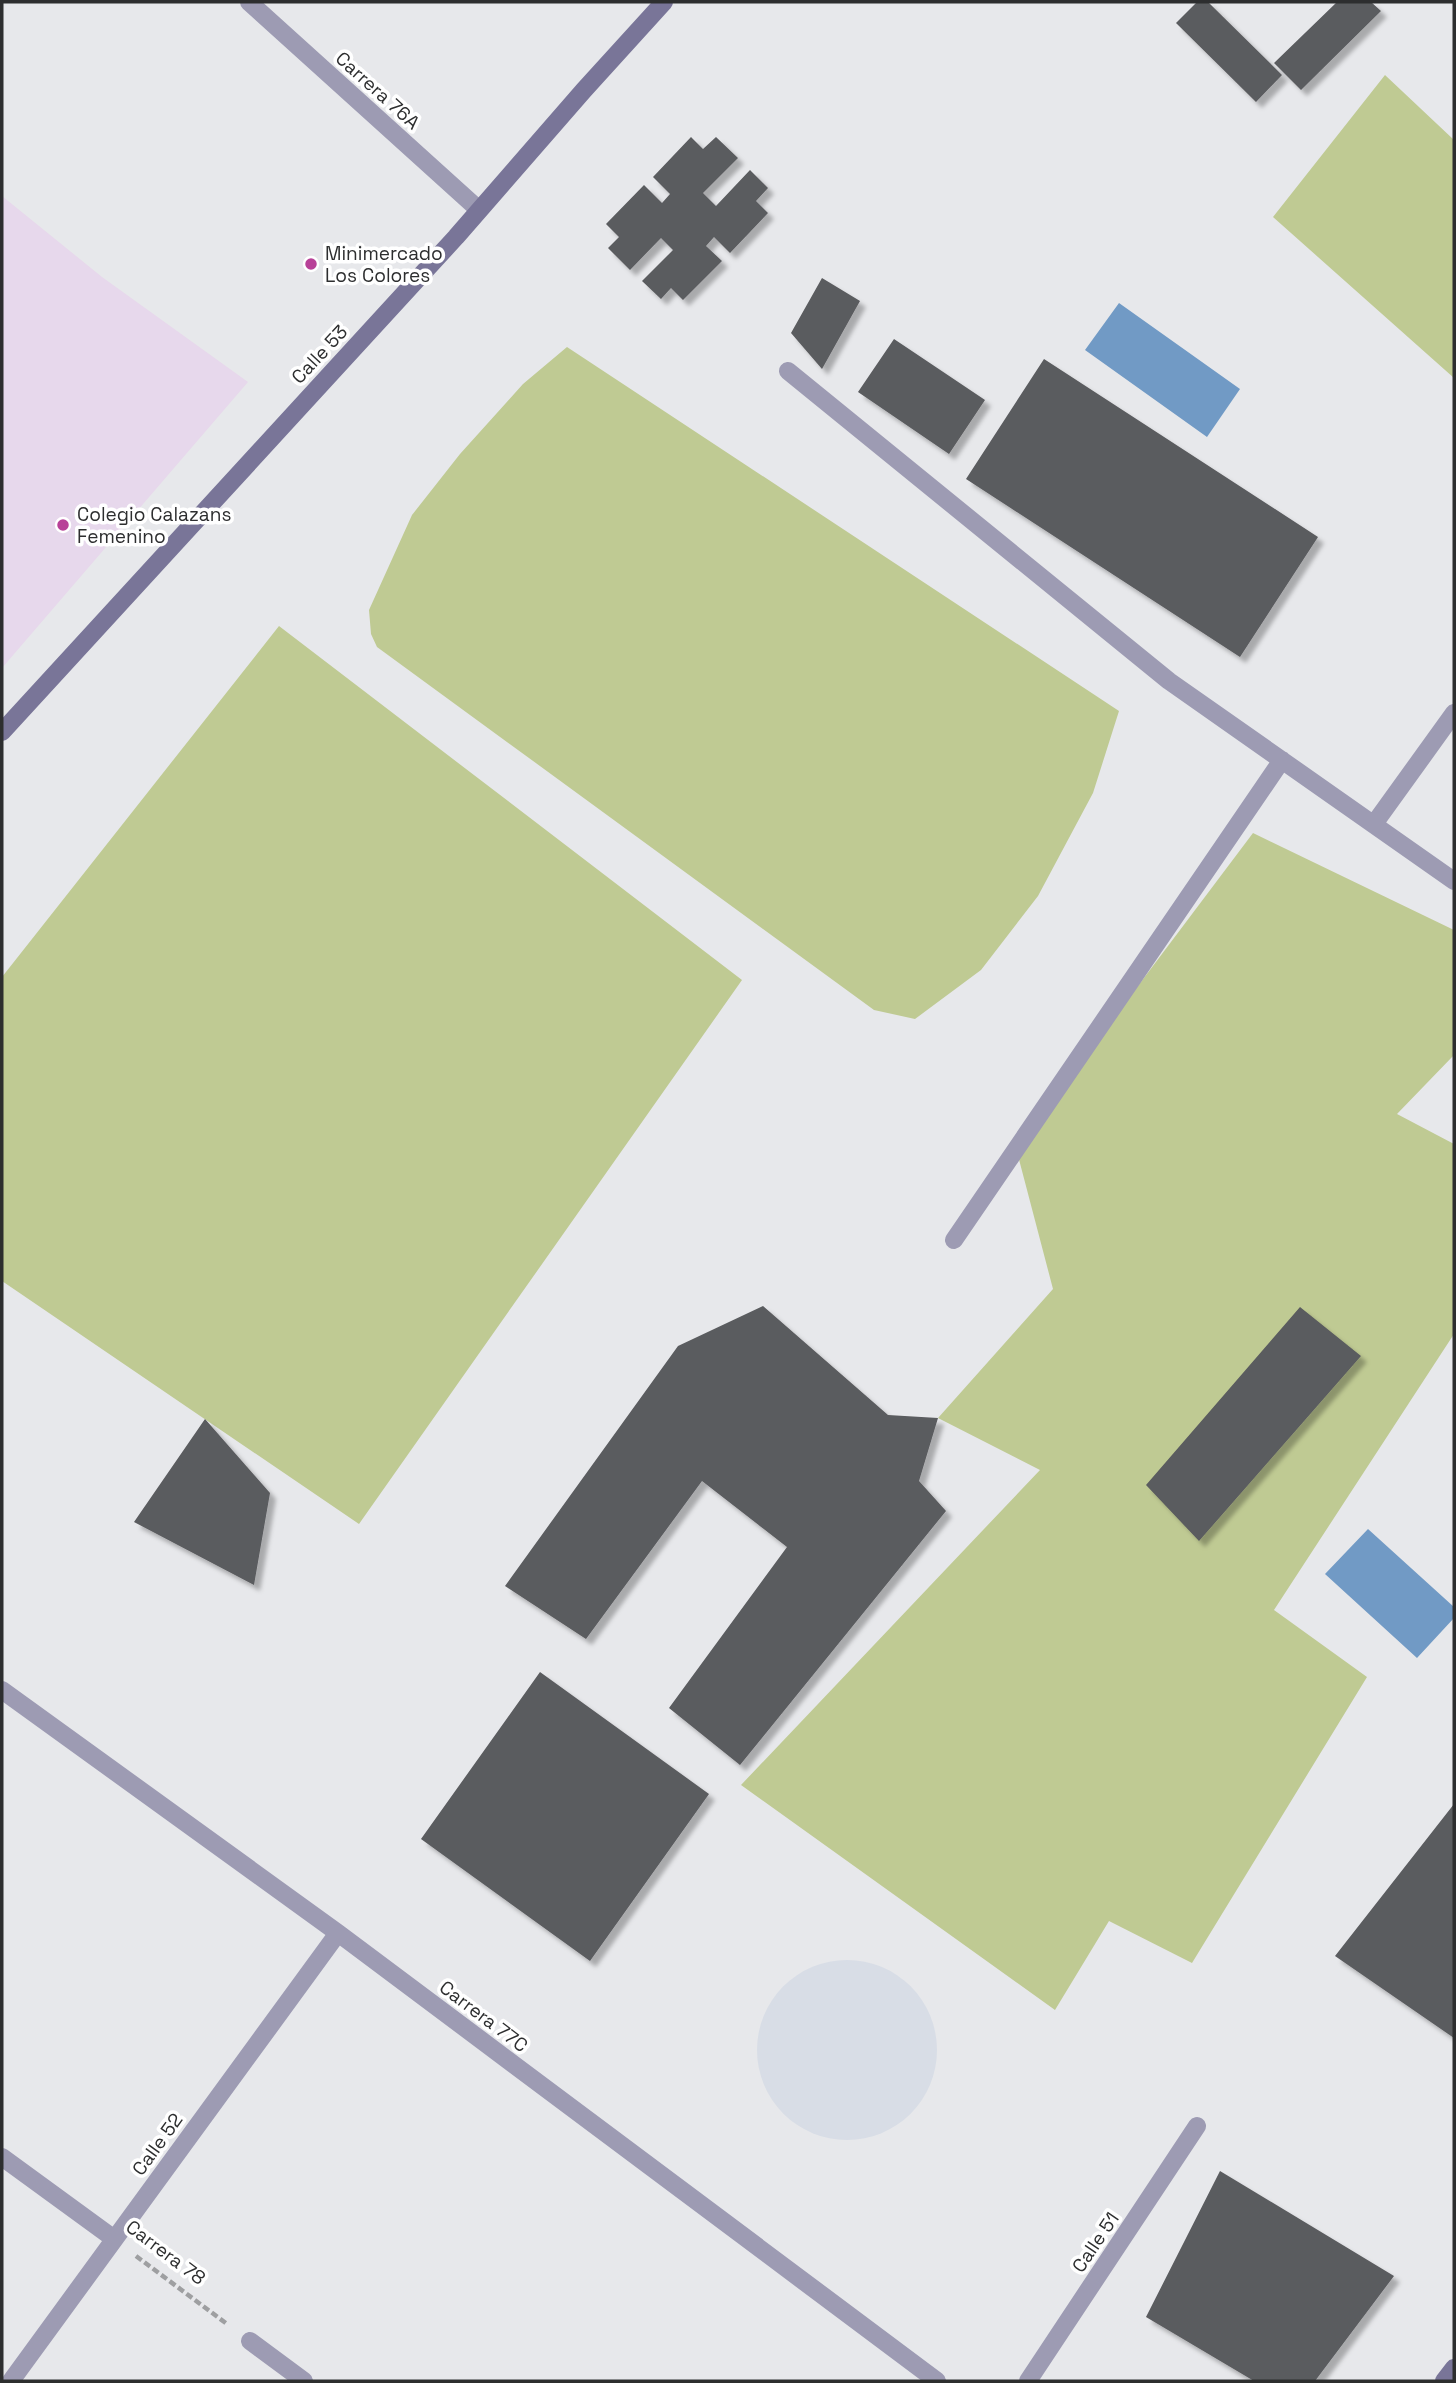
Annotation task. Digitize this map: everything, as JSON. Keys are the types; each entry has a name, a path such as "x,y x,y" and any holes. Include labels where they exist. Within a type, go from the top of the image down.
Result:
{"street":[{"name":"Carrera 76A","path":"249,2 478,209"},
{"name":"Calle 53","path":"2,732 456,237 664,2"},
{"path":"788,370 1169,681 1454,881"},
{"path":"1374,824 1454,713"},
{"path":"954,1240 1282,760"},
{"name":"Carrera 77C","path":"2,1690 338,1933 937,2381"},
{"name":"Calle 52","path":"11,2381 338,1933"},
{"name":"Calle 51","path":"1028,2381 1197,2126"},
{"name":"Carrera 78","path":"2,2157 113,2238"},
{"path":"250,2341 304,2381"},
{"path":"1444,2381 1454,2368"}],"path":[{"name":"Carrera 78","path":"113,2238 250,2341"}],"shaded area":[{"name":"Colegio Calazans Femenino","path":"2,196 102,277 248,382 2,668"},
{"path":"847,1960 881,1967 897,1975 910,1987 922,2000 930,2016 937,2050 930,2084 922,2100 910,2113 897,2125 881,2133 847,2140 813,2133 797,2125 784,2113 772,2100 764,2084 757,2050 764,2016 772,2000 784,1987 797,1975 813,1967"}],"green space":[{"path":"1385,75 1454,140 1454,378 1273,217"},
{"path":"567,347 1119,711 1093,793 1038,896 981,970 915,1019 874,1010 377,647 371,634 369,610 412,515 460,454 523,384"},
{"path":"279,626 742,980 359,1524 2,1281 2,977"},
{"path":"1253,833 1454,930 1454,1055 1397,1114 1454,1144 1454,1334 1274,1610 1367,1677 1192,1963 1109,1921 1055,2010 741,1785 1040,1470 938,1418 1053,1289 1016,1148"}],"water":[{"path":"1119,303 1240,389 1207,437 1085,350"},
{"path":"1368,1529 1454,1607 1454,1618 1417,1658 1325,1574"}],"building":[{"path":"1197,2 1208,2 1282,75 1256,102 1176,23"},
{"path":"1337,2 1371,2 1381,11 1301,90 1274,63"},
{"path":"691,137 703,149 716,137 738,158 703,193 716,206 750,170 768,188 756,201 768,213 730,253 714,237 706,246 722,261 683,300 671,288 661,299 642,281 673,250 661,238 630,270 608,248 619,237 606,224 644,185 662,203 670,194 653,177"},
{"path":"822,278 860,301 822,369 791,333"},
{"path":"894,339 985,400 949,454 858,392"},
{"path":"1044,359 1318,537 1240,657 966,479"},
{"path":"763,1306 888,1415 938,1418 919,1481 946,1511 740,1765 669,1708 787,1547 702,1481 586,1639 505,1586 678,1346"},
{"path":"1300,1307 1361,1356 1199,1541 1146,1485"},
{"path":"205,1419 270,1493 254,1585 134,1522"},
{"path":"540,1672 709,1794 590,1961 421,1839"},
{"path":"1454,1804 1454,2038 1335,1956"},
{"path":"1220,2171 1394,2276 1315,2381 1254,2381 1146,2317"}],"place":[{"name":"Minimercado Los Colores","path":"311,264"},
{"name":"Colegio Calazans Femenino","path":"63,525"}]}
